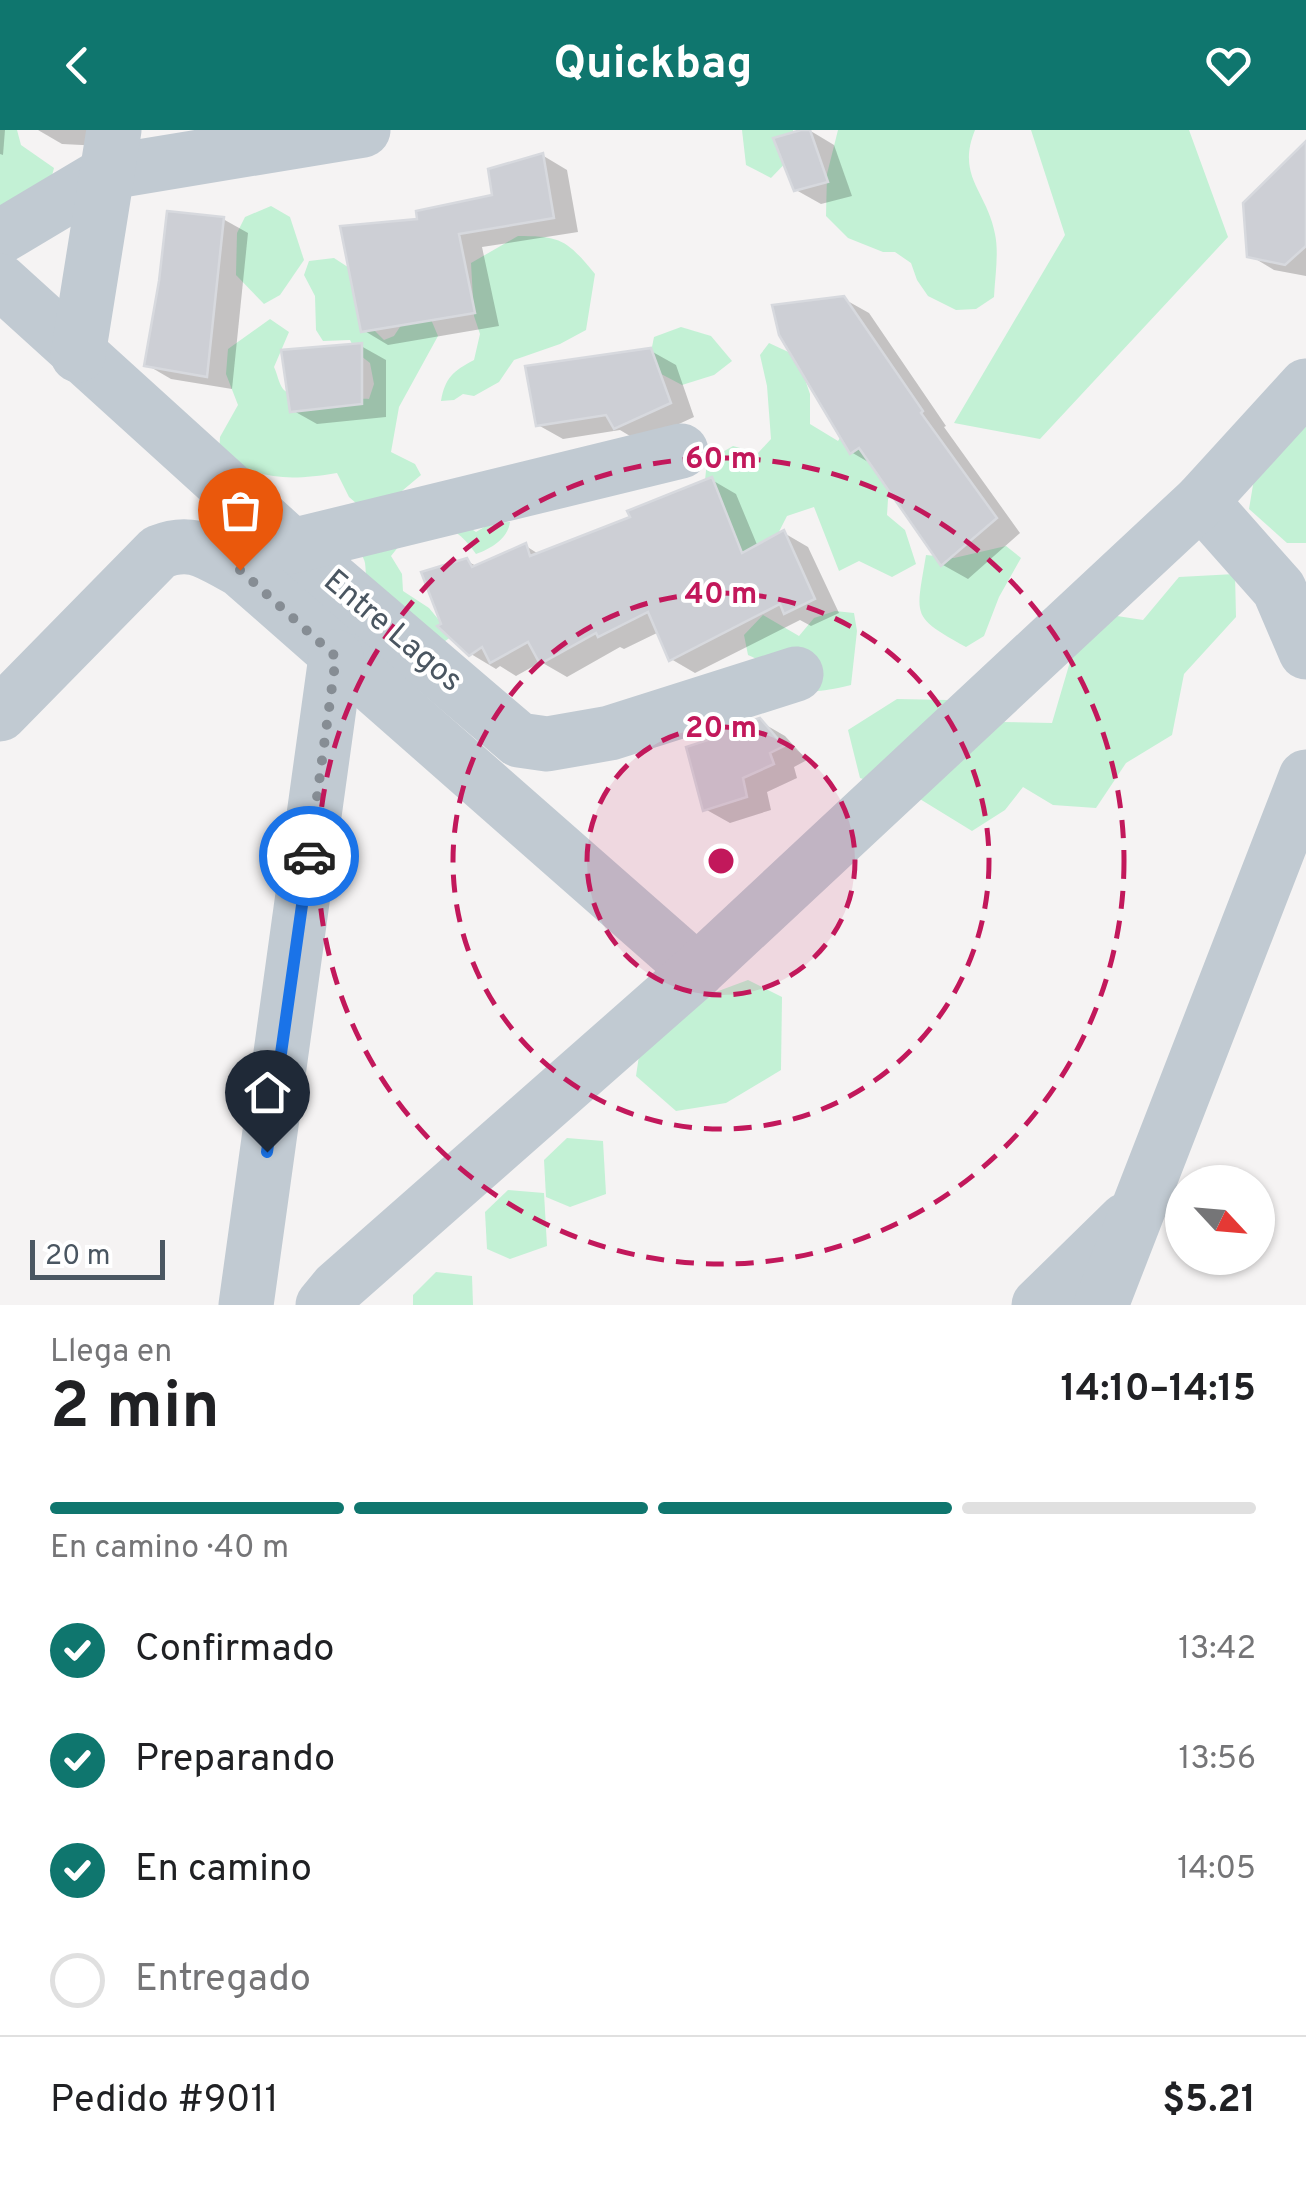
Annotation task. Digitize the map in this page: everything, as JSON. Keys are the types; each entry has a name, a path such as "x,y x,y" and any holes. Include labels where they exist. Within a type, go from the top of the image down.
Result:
{"street":[{"path":"0,237 111,151 362,130"},
{"path":"78,355 111,151"},
{"name":"Entre Lagos","path":"0,281 292,546 519,740 547,744 610,733 796,674"},
{"path":"323,1305 352,1275 697,971 1200,501 1306,386"},
{"path":"292,546 681,451"},
{"path":"1200,501 1278,589 1306,652"},
{"path":"0,714 159,552 178,545 197,546 240,570 697,971"},
{"path":"246,1305 336,657"},
{"path":"1101,1305 1306,777"},
{"path":"1038,1305 1139,1207"}],"green space":[{"path":"0,130 17,130 21,145 54,168 47,195 0,218"},
{"path":"742,130 793,130 795,153 771,178 746,165"},
{"path":"838,130 975,130 969,160 995,234 994,297 976,309 956,310 928,296 911,263 895,252 883,252 848,238 826,216 827,174"},
{"path":"1031,130 1189,130 1228,237 1040,439 954,423 1065,235"},
{"path":"271,206 290,217 304,260 280,295 264,304 236,275 237,233 245,217"},
{"path":"518,236 562,242 595,274 586,330 514,360 499,382 474,396 463,394 441,401 451,376 474,360 480,334 474,316 471,263"},
{"path":"334,258 360,275 369,325 384,340 394,336 415,304 427,310 438,336 399,407 391,452 415,464 421,475 396,496 364,510 349,497 337,473 276,477 219,456 220,437 238,405 226,374 228,349 270,319 289,332 274,367 283,389 310,398 369,399 374,384 370,363 356,352 350,340 323,341 316,330 315,296 304,275 309,261"},
{"path":"681,327 711,336 732,361 714,375 682,385 648,367 654,337"},
{"path":"769,343 797,356 810,394 810,424 838,441 854,416 912,469 888,499 887,515 905,530 916,564 892,577 859,561 839,571 814,507 787,516 754,581 732,570 740,547 704,490 707,461 733,446 758,453 771,439 760,355"},
{"path":"1306,426 1306,543 1287,543 1249,509 1254,479"},
{"path":"433,503 476,532 491,523 510,522 502,538 476,554 455,532 433,526 412,535 391,556 402,574 403,591 429,608 452,636 437,647 375,600 368,587 364,560 353,544"},
{"path":"1006,546 1021,558 999,597 984,636 966,647 926,621 919,603 926,555 954,558"},
{"path":"1235,574 1236,617 1184,674 1172,735 1126,763 1096,808 1053,805 1023,787 1005,810 972,831 915,796 860,778 848,730 897,699 947,700 1001,722 1052,723 1072,655 1117,616 1143,620 1179,577"},
{"path":"835,611 854,613 857,631 851,685 803,690 748,655 744,635 763,615 799,636 814,618"},
{"path":"748,980 782,997 781,1070 726,1103 676,1111 636,1076 641,1042 697,999"},
{"path":"567,1138 603,1141 606,1194 570,1207 546,1197 544,1160"},
{"path":"508,1190 544,1193 547,1246 510,1259 487,1249 485,1212"},
{"path":"436,1272 472,1276 473,1305 413,1305 413,1295"}],"building":[{"path":"810,130 828,182 794,191 773,138"},
{"path":"1306,141 1306,246 1285,265 1247,257 1243,203"},
{"path":"543,153 554,218 459,234 475,313 361,332 340,226 417,219 416,211 492,195 488,169"},
{"path":"167,211 224,217 207,377 144,366"},
{"path":"844,296 997,518 941,566 859,448 850,454 779,335 772,305"},
{"path":"362,343 362,404 290,412 281,350"},
{"path":"651,348 671,403 614,429 606,415 536,426 525,366"},
{"path":"712,477 742,553 784,530 815,599 784,614 780,604 669,661 648,612 598,637 596,633 540,664 528,642 490,663 482,647 469,656 437,626 441,624 421,572 467,558 472,567 526,543 530,556 630,517 627,511"},
{"path":"760,718 784,746 770,753 774,764 743,778 747,797 703,811 686,747 717,737 715,732"}],"way so far":[{"path":"240,570 336,657 309,856"}],"route":[{"path":"267,1152 309,856"}]}
